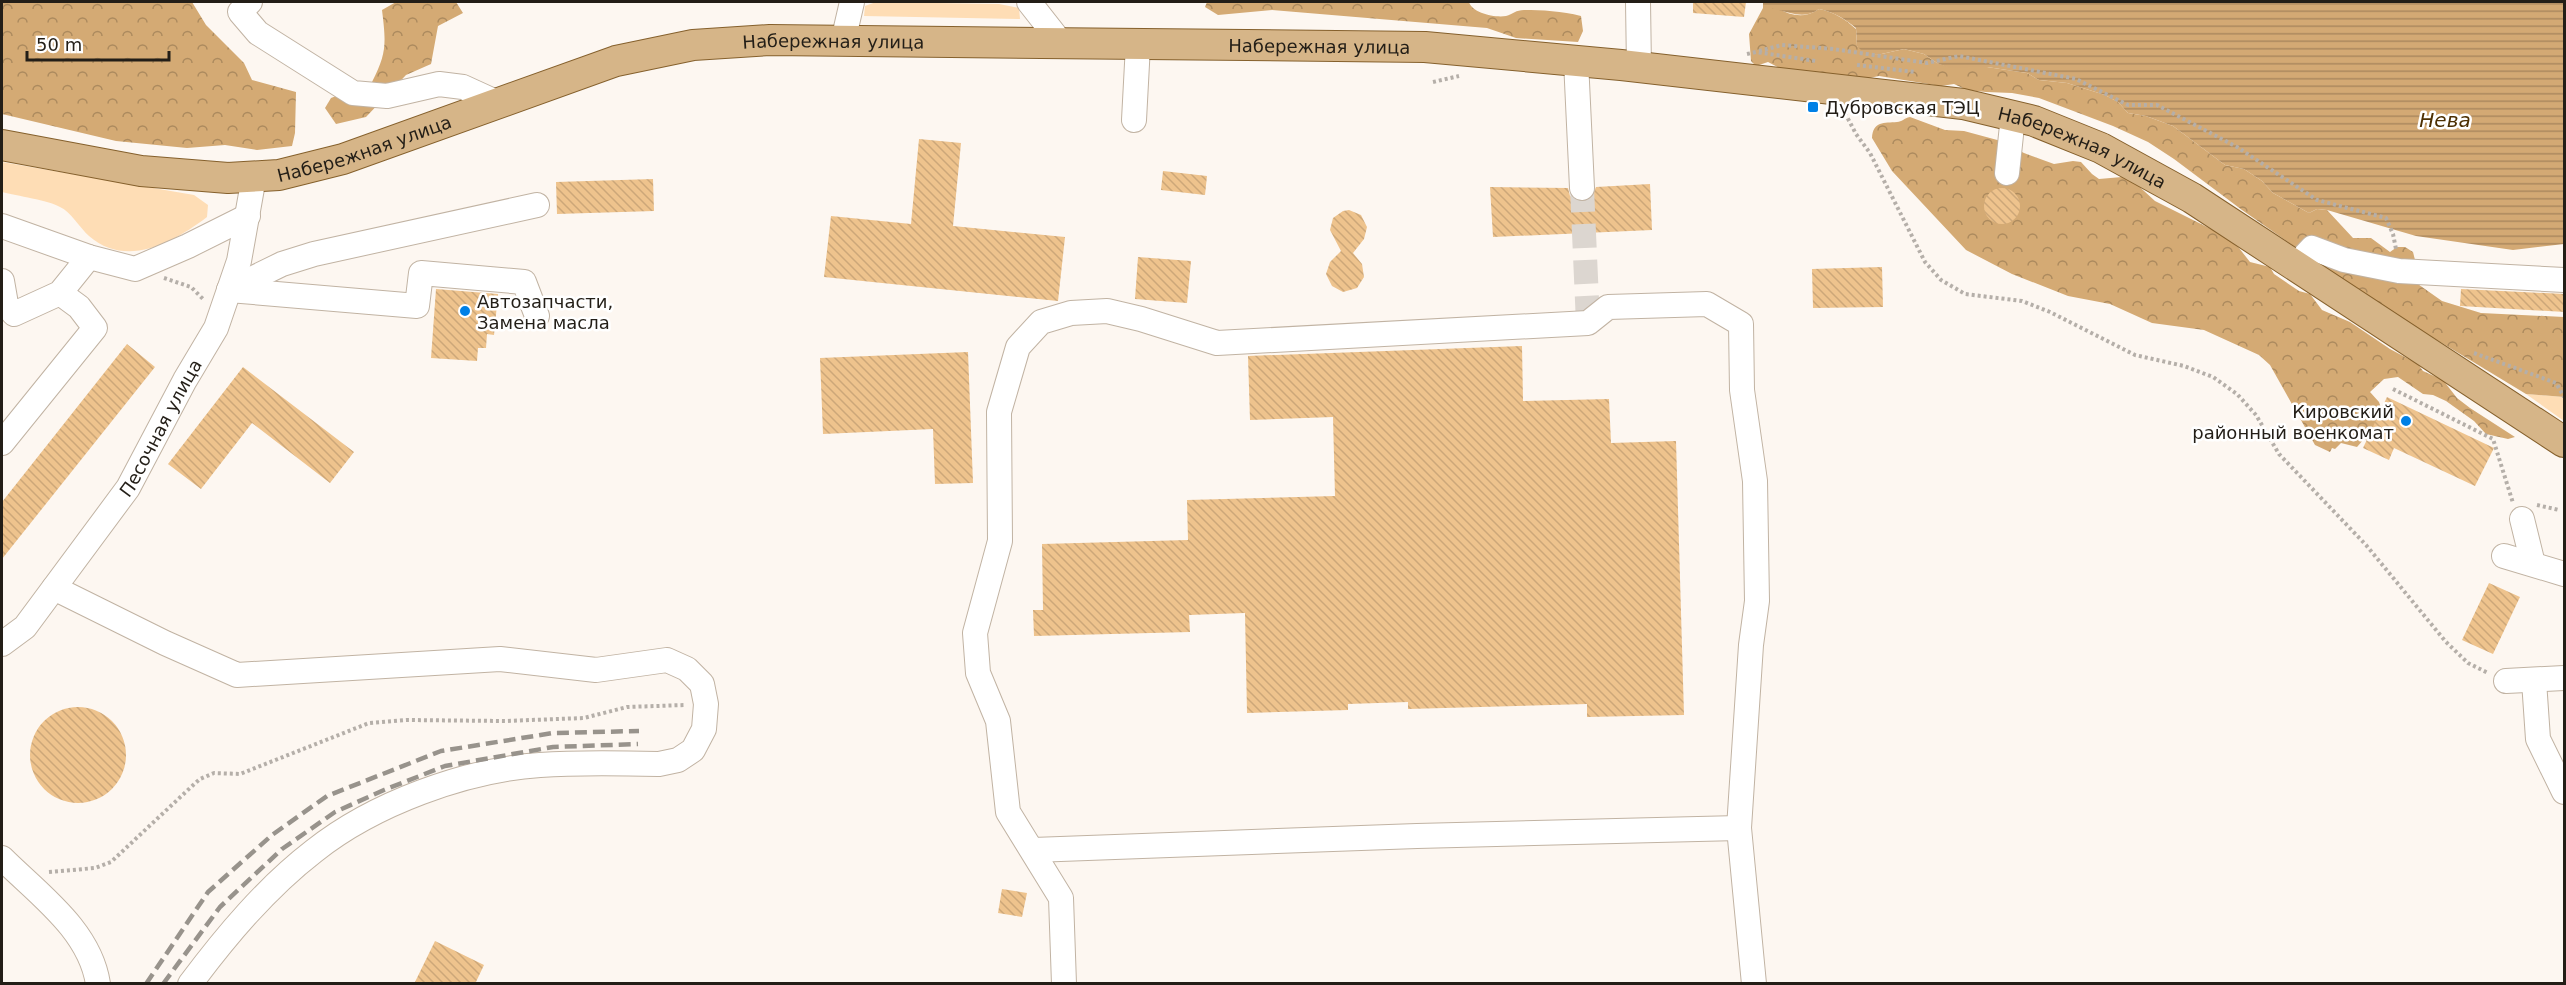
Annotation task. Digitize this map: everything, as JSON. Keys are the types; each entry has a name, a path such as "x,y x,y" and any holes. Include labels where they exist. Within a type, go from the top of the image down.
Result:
{"main road":[{"name":"Набережная улица","path":"2,145 141,171 191,176 254,177 304,171 344,159 616,61 654,51 739,42 1425,47 1576,61 1963,104 2034,121 2101,148 2147,172 2192,198 2565,442"}],"street":[{"path":"843,41 852,2"},
{"path":"1029,2 1062,44"},
{"path":"1638,2 1639,68"},
{"path":"241,5 258,33 353,93 387,96 439,84 463,87 498,103"},
{"path":"1134,120 1138,45"},
{"path":"1576,61 1582,188"},
{"path":"2007,173 2013,116"},
{"name":"Песочная улица","path":"2,644 24,627 128,488 185,380 216,328 239,261 254,177"},
{"path":"229,290 282,264 314,254 537,205"},
{"path":"2,226 89,258 135,269 248,216"},
{"path":"2296,266 2312,248 2344,260 2399,272 2565,280"},
{"path":"2,281 6,304 14,314 60,293 89,258"},
{"path":"229,290 417,306 421,273 524,282 537,316"},
{"path":"2,443 94,328 79,307 60,293"},
{"path":"1064,984 1061,898 1008,812 998,722 978,673 975,633 1000,541 999,412 1018,347 1041,322 1071,313 1107,311 1142,319 1217,343 1588,323 1608,307 1707,304 1741,324 1742,390 1755,481 1757,601 1751,645 1739,828 1754,984"},
{"path":"2522,519 2533,564"},
{"path":"2504,556 2565,574"},
{"path":"54,588 165,643 237,675 500,659 596,670 667,660 687,669 702,684 706,704 704,729 693,750 678,759 659,764 539,765 494,771 453,780 399,801 314,850 260,900 190,984"},
{"path":"2506,681 2565,678"},
{"path":"2534,681 2538,739 2565,792"},
{"path":"1033,850 1417,836 1739,828"},
{"path":"9,865 80,936 95,963 98,984"}],"path":[{"path":"1755,52 1782,45 1833,49 1927,63 1959,56 2076,79 2128,105 2157,105 2237,147 2317,200 2386,218 2393,234 2399,272"},
{"path":"1844,92 1846,116 1870,153 1925,262 1941,280 1965,294 2022,302 2050,312 2135,355 2184,366 2213,377 2237,394 2256,415 2279,454 2366,545 2446,642 2468,663 2506,681"},
{"path":"135,269 192,287 219,317"},
{"path":"2438,359 2454,351 2476,353 2556,383 2565,396"},
{"path":"2393,389 2493,439 2513,502 2522,519"},
{"path":"2545,507 2559,510"},
{"path":"9,865 67,872 94,868 111,862 200,779 214,773 240,774 369,723 406,720 504,721 584,718 627,707 706,704"}],"shaded area":[{"path":"876,2 999,4 1019,8 1020,19 864,16 865,6"},
{"path":"2,162 194,195 208,205 207,217 180,235 150,248 134,251 104,246 89,236 60,207 2,192"},
{"path":"2526,394 2564,397 2564,421"}],"green space":[{"path":"2,2 192,2 206,25 244,63 252,80 296,92 295,133 292,146 257,150 225,145 187,148 116,141 2,114"},
{"path":"396,2 456,2 463,13 438,26 431,64 406,75 366,117 336,124 325,108 331,98 372,82 384,48 382,10"},
{"path":"1207,2 1469,2 1479,12 1496,16 1506,16 1524,10 1552,11 1581,16 1583,31 1578,42 1516,38 1487,28 1272,10 1218,15 1205,7"},
{"path":"1776,7 1787,13 1798,15 1819,9 1834,14 1856,29 1857,46 1877,55 1904,49 1924,54 1937,63 1949,67 1987,67 2027,73 2039,80 2067,83 2105,95 2118,102 2128,113 2146,116 2173,126 2225,165 2244,169 2262,181 2273,193 2309,213 2317,209 2327,210 2353,238 2371,238 2390,252 2397,247 2405,247 2413,252 2415,260 2405,275 2442,301 2481,313 2564,317 2564,397 2526,394 2371,300 2148,142 2113,126 2039,98 2012,93 1967,90 1954,84 1941,86 1879,76 1855,81 1787,72 1768,62 1756,66 1751,61 1749,34 1763,8"},
{"path":"1910,117 1945,130 1964,131 2001,141 2024,153 2054,164 2081,162 2099,179 2122,177 2132,180 2155,201 2223,235 2239,248 2250,262 2270,267 2274,274 2299,291 2310,294 2322,310 2350,322 2390,349 2418,364 2423,371 2443,380 2457,398 2515,437 2508,439 2486,434 2474,421 2446,401 2433,395 2423,394 2398,377 2384,379 2370,392 2379,402 2384,416 2371,441 2364,439 2357,447 2341,443 2335,449 2332,448 2330,452 2315,445 2270,365 2259,355 2204,330 2152,323 2110,304 2068,296 2012,274 1966,250 1892,171 1872,138 1874,128 1880,124 1899,122"}],"water":[{"name":"Нева","path":"1763,2 2564,2 2564,244 2513,250 2416,236 2327,210 2317,209 2309,213 2273,193 2262,181 2244,169 2225,165 2173,126 2146,116 2128,113 2118,102 2105,95 2067,83 2039,80 2027,73 1987,67 1949,68 1924,54 1904,49 1877,55 1864,53 1857,46 1856,28 1839,16 1819,9 1805,15 1798,15 1763,8"}],"building":[{"path":"1693,2 1746,2 1744,17 1693,13"},
{"path":"919,139 961,143 953,226 1065,237 1058,301 824,277 831,216 911,224"},
{"path":"1163,171 1207,176 1205,195 1161,190"},
{"path":"653,179 654,211 557,214 556,182"},
{"path":"1650,184 1652,230 1493,237 1490,187 1568,188 1570,196 1582,202 1590,200 1596,187"},
{"path":"2002,188 2015,193 2020,206 2015,219 2002,224 1989,219 1984,206 1989,193"},
{"path":"1349,210 1361,215 1367,227 1364,239 1353,253 1362,264 1364,277 1357,288 1343,292 1332,286 1326,274 1330,262 1341,251 1330,230 1333,218"},
{"path":"1138,257 1191,261 1187,303 1135,299"},
{"path":"1882,267 1883,307 1813,308 1812,269"},
{"name":"Автозапчасти, Замена масла","path":"436,289 498,294 494,335 487,334 486,348 478,348 477,361 431,358"},
{"path":"2461,289 2565,294 2565,312 2460,306"},
{"path":"127,344 155,367 2,559 2,502"},
{"path":"1522,346 1523,401 1609,399 1611,443 1676,441 1684,715 1587,717 1587,704 1408,709 1408,702 1348,704 1348,710 1247,713 1245,613 1189,615 1190,632 1034,636 1033,610 1043,610 1042,544 1188,540 1187,500 1335,496 1333,417 1250,420 1248,356"},
{"path":"968,352 973,483 935,484 933,429 823,434 820,358"},
{"path":"243,367 354,452 330,483 252,423 201,489 168,464"},
{"name":"Кировский районный военкомат","path":"2387,397 2494,448 2475,486 2394,448 2389,460 2363,448"},
{"path":"2489,583 2520,597 2493,654 2462,640"},
{"path":"78,707 96,710 112,721 123,737 126,755 123,773 112,789 96,800 78,803 60,800 44,789 33,773 30,755 33,737 44,721 60,710"},
{"path":"1002,889 1027,893 1022,917 998,913"},
{"path":"435,941 484,965 475,984 414,984"}],"tunnel":[{"path":"1582,188 1588,323"}],"railway":[{"path":"146,984 208,892 272,835 327,796 441,751 553,733 639,731"},
{"path":"163,984 220,907 282,849 335,812 445,766 553,747 638,744"}],"place":[{"name":"Дубровская ТЭЦ","path":"1813,107"},
{"name":"Автозапчасти, Замена масла","path":"465,311"},
{"name":"Кировский районный военкомат","path":"2406,421"}]}
